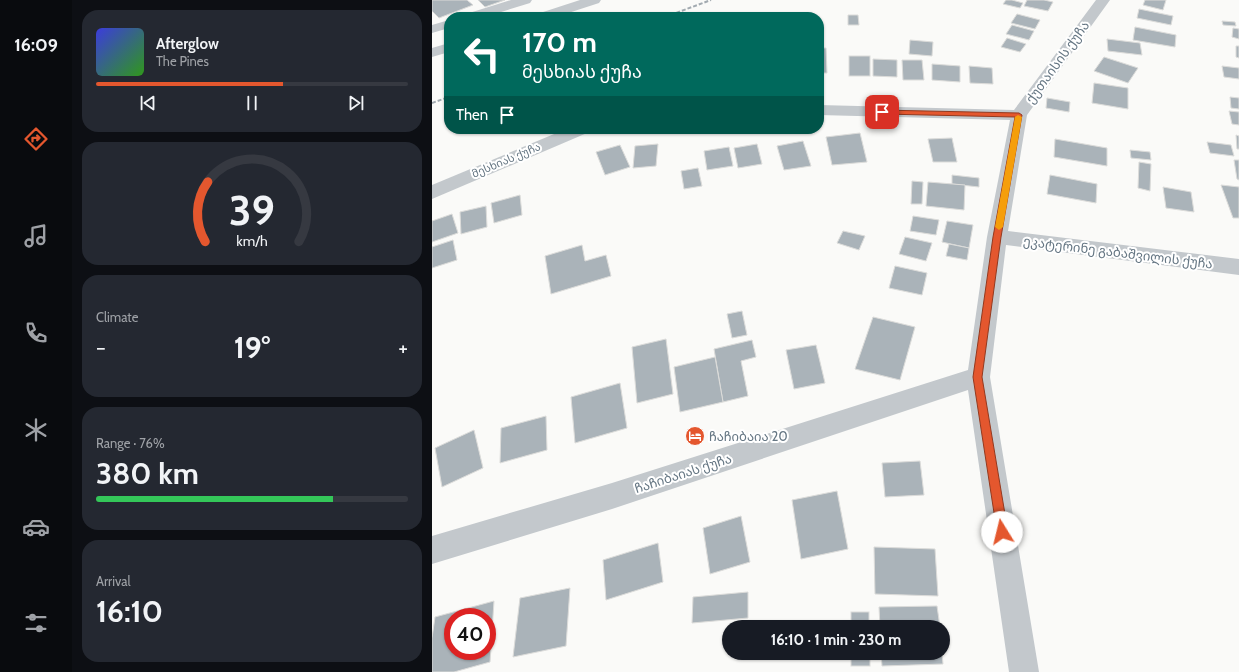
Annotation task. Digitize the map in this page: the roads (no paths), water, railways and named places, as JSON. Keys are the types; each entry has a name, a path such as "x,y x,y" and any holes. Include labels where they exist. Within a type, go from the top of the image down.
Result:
{"street":[{"path":"487,12 525,0"},
{"path":"557,12 594,0"},
{"name":"ქუთაისის ქუჩა","path":"1024,672 978,377 997,237 1019,115 1103,0"},
{"path":"432,29 444,25"},
{"path":"432,53 444,49"},
{"path":"824,110 1019,115"},
{"name":"მესხიას ქუჩა","path":"432,192 569,134"},
{"name":"ეკატერინე გაბაშვილის ქუჩა","path":"997,237 1239,266"},
{"name":"ჩაჩიბაიას ქუჩა","path":"432,550 612,496 978,377"}],"railway":[{"path":"679,12 711,0"},
{"path":"432,103 444,99"}],"place":[{"name":"ჩაჩიბაია 20","path":"695,436"}]}
